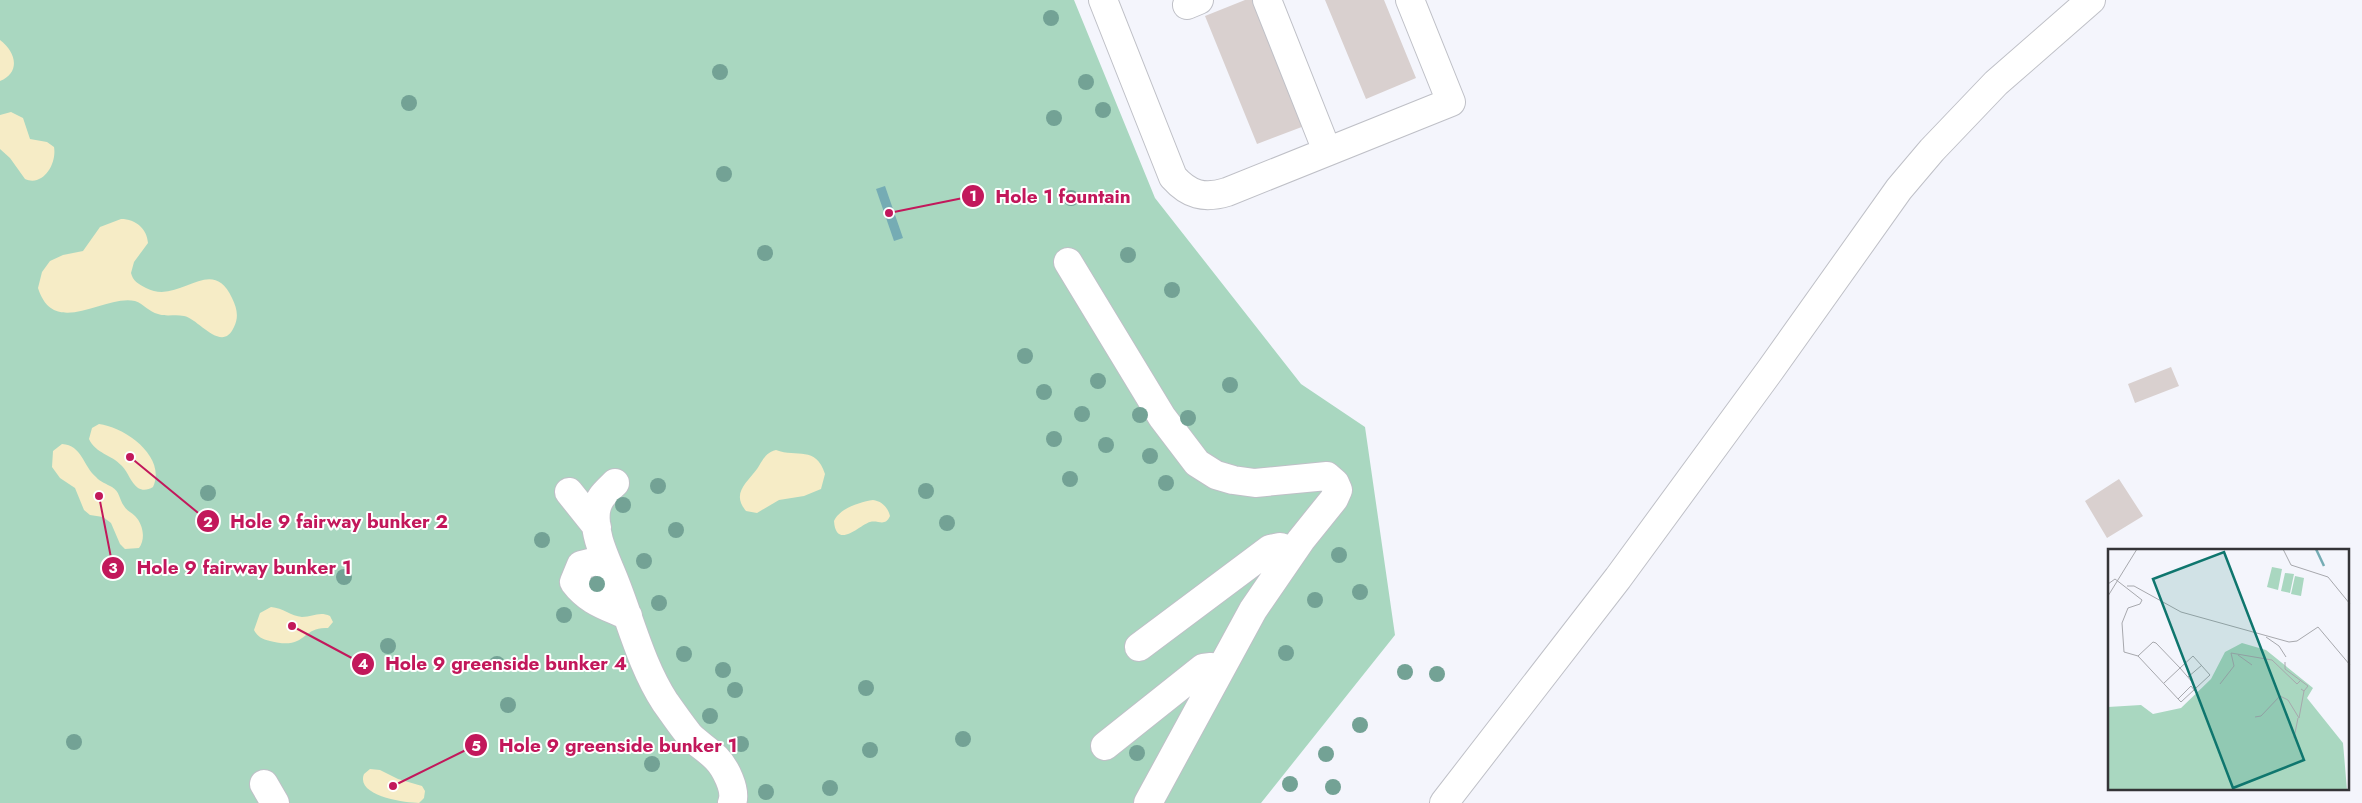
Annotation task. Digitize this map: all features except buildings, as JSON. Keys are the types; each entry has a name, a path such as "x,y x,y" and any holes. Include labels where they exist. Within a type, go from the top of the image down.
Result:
{"street":[{"path":"1103,0 1173,177 1181,186 1194,195 1216,195 1451,102 1410,0"},
{"path":"1267,0 1327,151"},
{"path":"1444,803 1618,578 1771,369 1899,189 1938,143 1990,90 2091,0"},
{"path":"1068,262 1162,417 1197,464 1216,475 1255,483 1327,476 1335,483 1338,490 1334,499 1293,551 1253,610 1148,803"},
{"path":"615,484 601,496 596,511 596,533 628,616 634,640 651,678 664,701 690,736 717,759 731,785 732,803"},
{"path":"570,492 597,527"},
{"path":"1139,647 1270,549 1280,548 1293,551"},
{"path":"608,566 597,562 581,565 574,582 588,598 628,616"},
{"path":"1105,746 1203,668 1211,667 1219,670"}],"green space":[{"path":"0,0 1074,0 1155,198 1301,384 1365,427 1395,635 1261,803 0,803"}],"sand":[{"path":"0,40 10,50 14,62 11,72 0,81"},
{"path":"11,112 23,118 30,139 47,142 54,147 51,167 38,180 25,179 10,158 0,149 0,115"},
{"path":"121,219 136,223 143,229 147,238 148,243 134,262 131,273 138,284 159,292 171,291 205,280 214,280 224,285 232,298 237,316 236,323 229,334 223,337 217,336 190,318 181,315 155,313 135,301 109,303 68,313 56,311 45,303 38,288 42,272 50,261 63,255 83,251 100,227"},
{"path":"99,424 120,431 141,445 154,465 156,476 153,487 146,490 138,488 118,462 92,444 89,439 92,428"},
{"path":"62,444 74,448 99,480 115,489 125,508 138,519 142,527 143,536 139,548 125,549 120,544 111,523 103,517 90,515 84,510 75,488 60,478 52,467 53,451"},
{"path":"776,450 805,454 816,459 825,474 821,489 804,496 779,500 757,513 746,511 740,499 742,488 765,457"},
{"path":"873,500 882,503 888,510 890,516 886,521 870,522 849,534 839,534 834,521 837,516 851,506"},
{"path":"271,607 302,617 319,614 326,615 330,616 333,622 328,628 319,628 291,643 270,641 260,637 254,630 260,613"},
{"path":"370,769 380,770 398,779 422,786 425,791 424,798 419,803 412,803 393,800 374,793 363,782 364,774"}],"water":[{"path":"885,186 903,238 894,241 876,189"}],"place":[{"name":"Hole 1 fountain","path":"889,213"},
{"name":"Hole 9 fairway bunker 2","path":"130,457"},
{"name":"Hole 9 fairway bunker 1","path":"99,496"},
{"name":"Hole 9 greenside bunker 4","path":"292,626"},
{"name":"Hole 9 greenside bunker 1","path":"393,786"}]}
